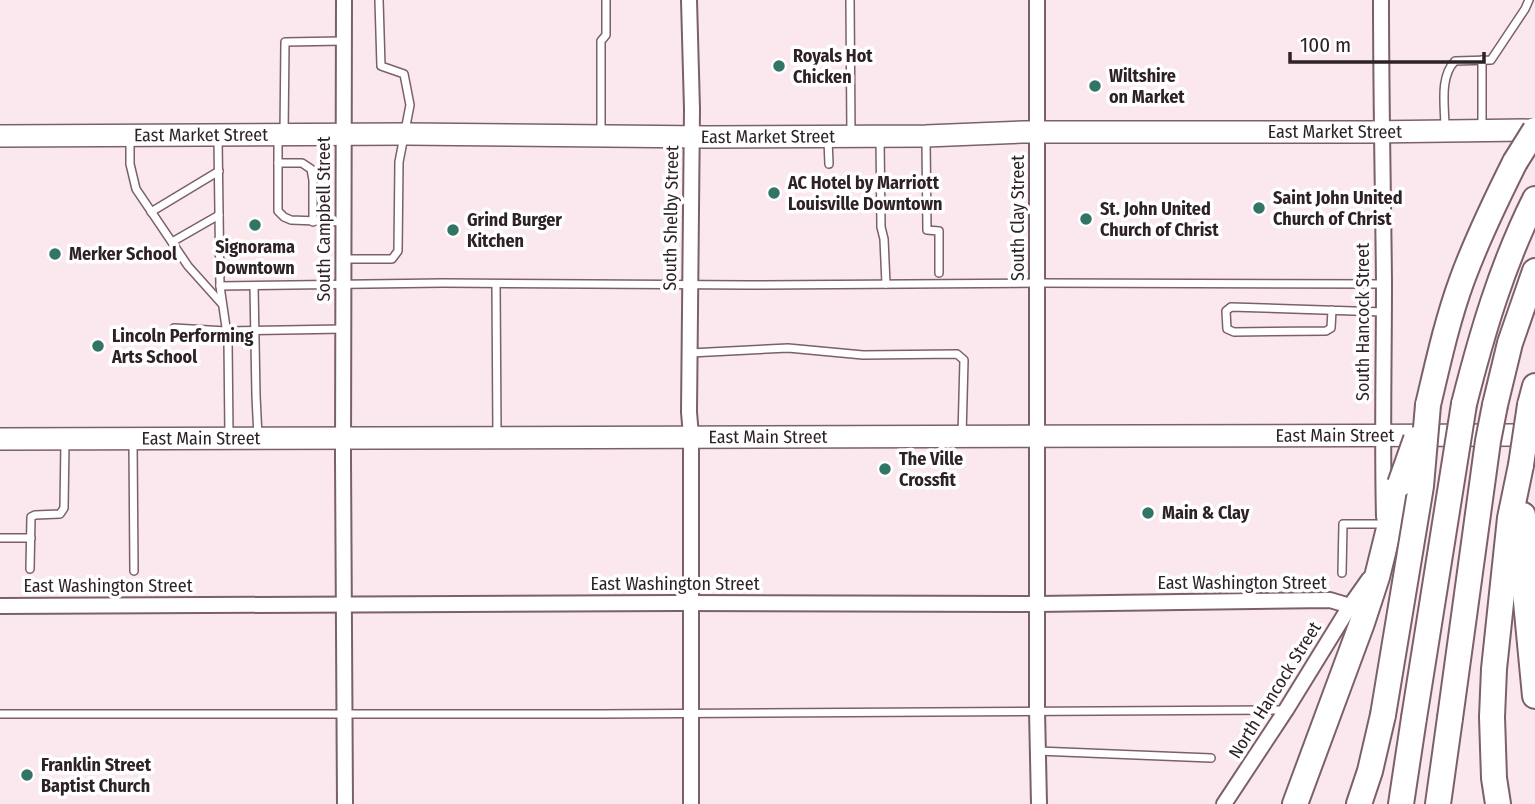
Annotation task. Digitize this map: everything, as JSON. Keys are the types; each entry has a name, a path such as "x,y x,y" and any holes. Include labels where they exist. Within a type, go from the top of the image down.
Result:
{"highway":[{"path":"1296,803 1377,577 1400,484 1428,405 1442,343 1462,281 1486,222 1535,130"},
{"path":"1401,804 1464,404 1492,301 1508,257 1535,199"},
{"path":"1438,804 1488,441 1510,343 1535,271"},
{"path":"1498,804 1494,778 1492,717 1494,669 1510,518 1533,395"},
{"path":"1359,804 1383,715 1421,486 1428,405"},
{"path":"1521,465 1525,592 1535,696"}],"main road":[{"name":"East Market Street","path":"0,136 880,136 1037,132 1535,130"},
{"name":"East Main Street","path":"0,439 1535,435"}],"street":[{"name":"South Campbell Street","path":"344,0 345,804"},
{"name":"South Shelby Street","path":"689,0 691,804"},
{"name":"South Clay Street","path":"1037,0 1039,804"},
{"name":"South Hancock Street","path":"1381,0 1384,284 1382,434"},
{"name":"North Hancock Street","path":"1224,804 1376,566 1383,546 1384,524 1382,434"},
{"name":"East Washington Street","path":"0,606 1037,604 1331,600 1350,606"}],"lane":[{"path":"343,259 391,259 398,251 399,162 411,105 404,74 382,66 379,0"},
{"path":"601,136 601,41 606,36 606,0"},
{"path":"850,0 851,136"},
{"path":"1445,131 1445,78 1449,67 1455,61 1491,60 1529,0"},
{"path":"343,41 285,42 278,163 278,211 284,217 313,222 343,222"},
{"path":"1482,60 1482,131"},
{"path":"130,135 130,164 136,189 188,266 223,305"},
{"path":"218,135 220,286 228,341 229,438"},
{"path":"926,135 927,230 939,232 939,273"},
{"path":"828,136 829,164"},
{"path":"880,136 881,227 886,284"},
{"path":"278,163 302,163 311,169 313,222"},
{"path":"151,212 219,171"},
{"path":"172,242 219,215"},
{"path":"220,286 443,283 1384,284"},
{"path":"496,284 497,437"},
{"path":"254,286 258,438"},
{"path":"1332,310 1331,328 1326,331 1234,332 1227,328 1226,311 1231,307 1332,310 1384,312"},
{"path":"174,328 226,331 344,329"},
{"path":"689,353 788,348 863,355 957,354 964,360 962,436"},
{"path":"30,569 31,517 60,514 64,508 65,438"},
{"path":"134,438 134,571"},
{"path":"1342,573 1343,524 1384,524"},
{"path":"0,538 31,538"},
{"path":"0,714 1286,710"},
{"path":"1038,751 1211,758"}],"place":[{"name":"Royals Hot Chicken","path":"779,66"},
{"name":"Wiltshire on Market","path":"1095,86"},
{"name":"AC Hotel by Marriott Louisville Downtown","path":"774,193"},
{"name":"Saint John United Church of Christ","path":"1259,208"},
{"name":"St. John United Church of Christ","path":"1086,219"},
{"name":"Signorama Downtown","path":"255,225"},
{"name":"Grind Burger Kitchen","path":"453,230"},
{"name":"Merker School","path":"55,254"},
{"name":"Lincoln Performing Arts School","path":"98,346"},
{"name":"The Ville Crossfit","path":"885,469"},
{"name":"Main & Clay","path":"1148,513"},
{"name":"Franklin Street Baptist Church","path":"27,775"}]}
